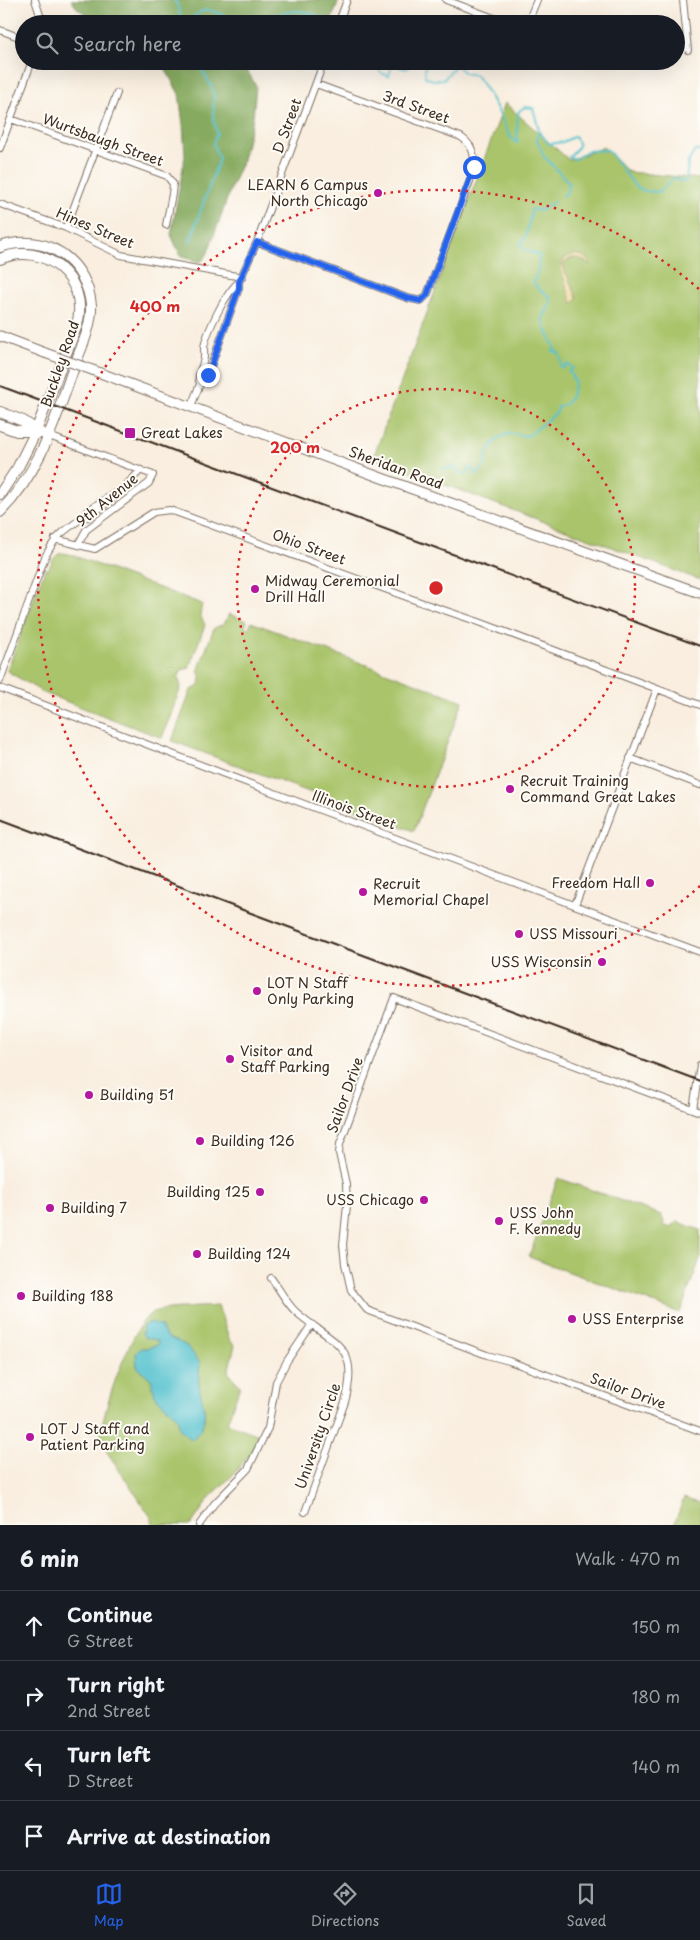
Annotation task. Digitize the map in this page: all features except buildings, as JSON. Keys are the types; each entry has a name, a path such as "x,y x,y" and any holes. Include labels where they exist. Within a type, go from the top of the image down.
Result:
{"highway":[{"name":"Buckley Road","path":"0,247 28,242 46,245 64,255 80,272 89,291 91,307 88,330 49,436 28,478 0,512"},
{"name":"Buckley Road","path":"0,259 11,255 26,254 49,259 58,264 68,275 78,294 80,310 77,325 36,431 18,467 0,494"},
{"path":"0,412 23,421 36,431 49,436"},
{"path":"0,425 17,432 36,431"}],"main road":[{"name":"Sheridan Road","path":"0,336 379,477 700,593"}],"street":[{"path":"35,0 40,15"},
{"path":"341,15 347,0"},
{"path":"446,0 486,15"},
{"path":"531,15 537,0"},
{"path":"683,0 684,15"},
{"path":"685,20 688,50"},
{"path":"0,30 15,36"},
{"path":"0,148 29,70"},
{"name":"D Street","path":"191,406 200,384 206,380 239,288 240,280 257,242 321,70"},
{"name":"3rd Street","path":"257,242 407,298 421,301 427,295 470,181 474,167 474,154 468,142 461,137 316,84"},
{"path":"66,228 117,93"},
{"name":"Wurtsbaugh Street","path":"11,119 94,151 167,176 173,184 166,225"},
{"name":"Hines Street","path":"0,204 66,228 121,255 240,280"},
{"name":"D Street","path":"200,384 198,377 204,359 204,345 216,316 234,286 240,280"},
{"path":"49,436 141,470"},
{"name":"9th Avenue","path":"0,681 45,557 55,539 88,511 110,495 122,490 141,470 153,475 149,483 86,530 78,545"},
{"name":"Ohio Street","path":"55,539 92,550 99,548 154,512 170,510 479,622 700,705"},
{"name":"Illinois Street","path":"0,688 700,952"},
{"path":"575,905 657,689"},
{"path":"630,758 700,784"},
{"name":"Sailor Drive","path":"700,1112 394,998 340,1144 347,1205 343,1245 344,1264 351,1290 367,1310 487,1355 509,1360 700,1431"},
{"path":"693,1109 700,1065"},
{"name":"University Circle","path":"271,1278 294,1310 338,1343 348,1360 351,1378 345,1402 305,1512"},
{"path":"199,1525 214,1504 248,1469 268,1428 276,1382 287,1361 312,1324"}],"green space":[{"path":"71,0 339,0 333,15 88,15 74,5"},
{"path":"166,70 247,70 256,86 253,117 243,160 207,255 201,262 181,257 171,235 185,156 179,94"},
{"path":"505,103 569,160 604,147 628,172 700,179 700,580 373,458"},
{"path":"62,553 202,604 200,615 205,625 189,668 182,670 178,676 181,687 162,738 44,693 7,671 45,569 48,570 55,557"},
{"path":"229,614 247,621 245,627 249,628 251,622 463,701 414,831 172,741 191,690 196,688 201,682 198,671 214,628 224,624"},
{"path":"558,1178 661,1215 664,1222 663,1225 671,1228 672,1225 678,1222 700,1230 700,1259 680,1313 529,1257"},
{"path":"218,1306 230,1341 235,1345 228,1372 240,1386 227,1423 259,1435 250,1454 233,1475 210,1497 191,1525 153,1525 151,1517 107,1452 103,1443 101,1434 107,1407 128,1349 145,1319 153,1312 158,1311"},
{"path":"684,1498 700,1504 700,1525 674,1525"}],"sand":[{"path":"574,254 583,256 590,263 572,258 563,265 577,297 576,301 572,303 560,267 565,258"}],"water":[{"path":"150,1322 161,1326 168,1337 187,1347 200,1363 199,1381 204,1406 204,1419 192,1440 180,1430 177,1417 155,1396 151,1379 137,1367 136,1353 141,1348 159,1344 156,1340 145,1338 142,1333 143,1326"}],"waterway":[{"path":"174,0 180,15"},
{"path":"196,15 209,10 224,15"},
{"path":"272,15 292,11 314,15"},
{"path":"190,241 219,159 213,144 217,133 213,118 214,95 202,70"},
{"path":"379,70 381,73 389,76 391,70"},
{"path":"425,70 425,77 433,80 444,79 452,70"},
{"path":"461,70 468,74 475,74 492,100 509,135 517,143 519,111 525,107 533,108 539,130 537,140 543,155 569,183 567,192 563,196"},
{"path":"539,131 549,144 563,142 575,136 579,146 569,157 575,159 587,151 608,150 635,186 645,191 659,192 674,178 682,182 686,181 688,162 695,151 700,151"},
{"path":"443,469 454,467 467,475 469,468 473,469 477,475 485,465 489,451 499,438 510,434 528,436 557,412 558,407 566,404 570,398 575,382 569,371 573,368 567,364 563,368 560,366 559,353 553,351 555,348 546,330 543,318 551,302 549,296 534,283 539,255 524,250 520,245 526,236 532,209 540,211 554,202"}],"railway":[{"path":"0,386 700,646"},
{"path":"0,819 700,1081"}],"place":[{"name":"LEARN 6 Campus North Chicago","path":"378,193"},
{"name":"Great Lakes","path":"130,433"},
{"name":"Midway Ceremonial Drill Hall","path":"255,589"},
{"name":"Recruit Training Command Great Lakes","path":"510,789"},
{"name":"Freedom Hall","path":"650,883"},
{"name":"Recruit Memorial Chapel","path":"363,892"},
{"name":"USS Missouri","path":"519,934"},
{"name":"USS Wisconsin","path":"602,962"},
{"name":"LOT N Staff Only Parking","path":"257,991"},
{"name":"Visitor and Staff Parking","path":"230,1059"},
{"name":"Building 51","path":"89,1095"},
{"name":"Building 126","path":"200,1141"},
{"name":"Building 125","path":"260,1192"},
{"name":"USS Chicago","path":"424,1200"},
{"name":"Building 7","path":"50,1208"},
{"name":"USS John F. Kennedy","path":"499,1221"},
{"name":"Building 124","path":"197,1254"},
{"name":"Building 188","path":"21,1296"},
{"name":"USS Enterprise","path":"572,1319"},
{"name":"LOT J Staff and Patient Parking","path":"30,1437"}],"route":[{"path":"208,375 239,288 239,282 257,242 407,298 417,301 424,300 474,167"}]}
